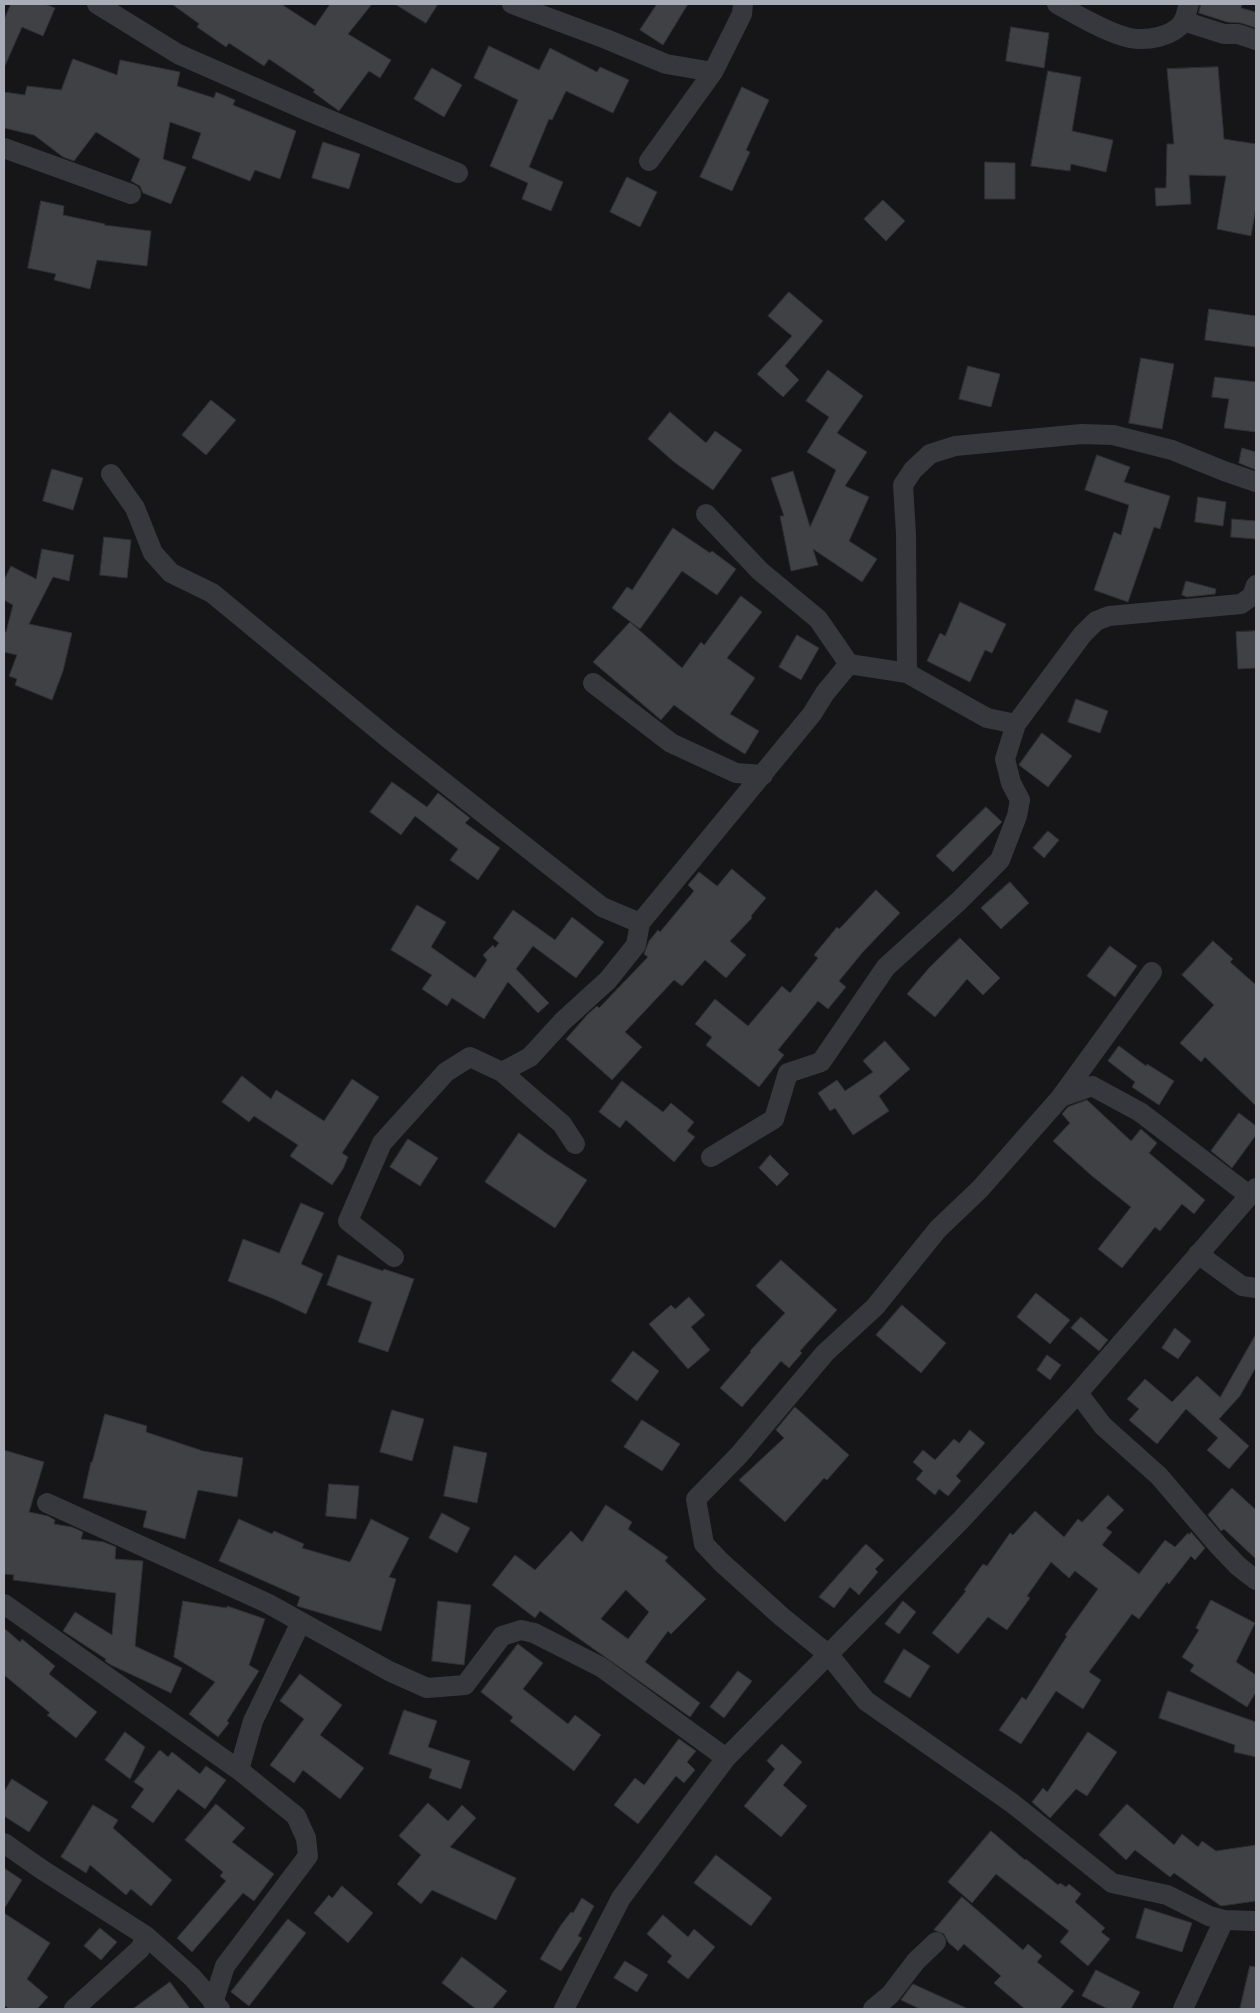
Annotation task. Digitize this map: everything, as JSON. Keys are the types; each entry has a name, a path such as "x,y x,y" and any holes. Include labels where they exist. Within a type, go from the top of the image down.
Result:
{"street":[{"path":"97,4 178,54 308,111 458,173"},
{"path":"512,4 606,39 666,64 713,72"},
{"path":"649,161 713,72 742,14 742,4"},
{"path":"1057,4 1092,23 1130,38 1157,38 1173,32 1186,13 1224,34 1238,34 1256,40"},
{"path":"4,148 131,194"},
{"path":"908,672 906,534 902,485 913,470 930,454 955,446 1082,434 1113,436 1172,450 1256,482"},
{"path":"111,474 135,508 153,553 171,573 212,593 389,739 602,907 640,924"},
{"path":"706,514 760,571 818,619 849,664 908,672 987,718 1016,724"},
{"path":"711,1157 774,1119 788,1073 821,1062 886,967 959,901 1000,860 1017,816 1020,800 1011,783 1005,759 1016,724 1082,635 1096,621 1109,616 1241,604 1252,596 1256,586"},
{"path":"502,1072 530,1057 563,1021 608,980 636,945 640,924 763,775 849,664"},
{"path":"593,683 672,742 736,773 763,775"},
{"path":"736,773 745,796"},
{"path":"1152,972 1062,1097 980,1189 938,1228 875,1306 825,1353 738,1456 696,1499 704,1544 721,1562 782,1617 829,1656 866,1701 1012,1803 1112,1883 1167,1895 1209,1916 1224,1920 1256,1921"},
{"path":"394,1257 348,1221 382,1143 446,1072 470,1057 502,1072 562,1124 575,1144"},
{"path":"564,2009 620,1898 726,1758 829,1656 962,1519 1078,1393 1253,1192 1140,1112 1092,1086 1062,1097"},
{"path":"1198,1254 1242,1286 1256,1288"},
{"path":"1078,1393 1103,1426 1159,1476 1222,1550 1256,1580"},
{"path":"47,1503 267,1603 389,1671 427,1688 464,1685 502,1636 521,1630 534,1633 601,1667 726,1758"},
{"path":"4,1604 239,1770 296,1816 306,1838 308,1856 225,1966 216,2006"},
{"path":"239,1770 253,1721 302,1622"},
{"path":"4,1843 41,1870 146,1936 192,1977 216,2006"},
{"path":"1183,2009 1224,1920"},
{"path":"74,2009 140,1949 146,1936"},
{"path":"873,2009 890,1995 916,1961 936,1942"},
{"path":"192,1977 225,1966"}],"building":[{"path":"11,4 45,4 55,8 43,36 22,27 4,68 4,20"},
{"path":"172,4 281,4 315,26 330,4 372,4 348,34 391,60 380,78 369,71 339,111 313,92 315,90 269,59 264,66 229,43 226,47 197,27 199,24"},
{"path":"395,4 438,4 426,23"},
{"path":"657,4 688,4 663,45 640,30"},
{"path":"1201,4 1242,4 1241,8 1256,12 1256,28 1241,23 1227,22 1199,13"},
{"path":"1011,27 1049,33 1044,68 1006,61"},
{"path":"489,46 539,70 550,48 597,72 600,67 629,80 613,113 566,91 552,120 549,119 529,167 563,182 551,211 522,199 528,183 490,166 518,100 474,78"},
{"path":"73,59 117,75 120,60 180,72 177,86 214,98 216,92 235,100 233,105 296,131 280,179 255,170 250,181 192,158 201,133 170,122 163,159 186,167 171,204 143,193 140,186 131,181 140,159 96,132 74,161 63,157 34,135 4,128 4,92 25,95 27,86 61,90"},
{"path":"1218,67 1224,139 1256,144 1256,207 1251,236 1217,229 1226,176 1189,175 1191,204 1156,206 1155,188 1166,188 1167,144 1174,144 1167,69"},
{"path":"432,68 462,85 444,117 414,99"},
{"path":"1048,71 1081,77 1072,131 1113,140 1106,172 1071,164 1070,171 1031,166"},
{"path":"742,87 769,100 746,150 750,152 732,191 700,177"},
{"path":"323,142 360,154 349,189 312,178"},
{"path":"985,162 1015,163 1015,199 985,199"},
{"path":"627,177 657,192 640,227 610,212"},
{"path":"883,200 905,221 886,241 864,219"},
{"path":"41,201 64,206 63,215 104,225 151,231 147,266 97,260 90,289 54,280 56,274 28,268"},
{"path":"789,292 823,321 785,366 799,380 783,397 757,374 792,336 768,316"},
{"path":"1209,309 1256,316 1256,347 1205,340"},
{"path":"1141,358 1174,364 1162,429 1129,423"},
{"path":"968,366 1000,374 991,407 959,399"},
{"path":"828,370 863,396 837,433 867,452 845,486 869,497 849,541 877,559 862,582 813,549 818,565 791,571 780,516 784,516 771,478 793,471 810,527 836,470 807,452 829,417 806,401"},
{"path":"1215,377 1256,382 1256,432 1224,428 1229,399 1212,397"},
{"path":"211,400 236,420 206,455 182,435"},
{"path":"670,412 706,443 715,431 742,450 713,490 674,462 648,439"},
{"path":"1242,448 1256,452 1256,470 1239,463"},
{"path":"1097,455 1130,467 1124,482 1170,496 1160,529 1154,527 1128,602 1094,590 1114,532 1121,535 1129,505 1085,490"},
{"path":"52,469 83,478 73,510 43,501"},
{"path":"1198,497 1226,502 1223,526 1195,522"},
{"path":"1232,519 1256,521 1256,539 1231,537"},
{"path":"673,528 710,553 712,551 736,569 717,595 682,571 640,629 612,608 627,587 632,590"},
{"path":"104,537 131,540 127,578 100,575"},
{"path":"42,549 74,555 69,581 53,577 29,624 72,633 63,671 52,700 15,685 17,679 9,676 17,655 4,652 4,631 6,632 13,605 4,600 4,580 11,566 36,579"},
{"path":"1186,581 1216,589 1215,594 1187,597 1182,595"},
{"path":"741,596 762,612 727,658 755,678 730,714 759,731 745,754 719,738 674,705 661,720 593,662 630,622 682,668 701,642 704,645"},
{"path":"960,602 1006,624 992,653 985,650 970,682 927,661 940,633 945,636"},
{"path":"1256,631 1256,668 1238,669 1236,632"},
{"path":"797,635 819,648 801,680 779,667"},
{"path":"1076,699 1108,711 1100,733 1068,722"},
{"path":"1042,733 1072,756 1048,787 1019,765"},
{"path":"392,782 427,807 438,793 470,818 465,823 500,848 478,880 450,860 458,849 415,816 401,835 370,812"},
{"path":"986,807 1002,822 953,872 936,856"},
{"path":"1048,831 1059,840 1044,858 1033,848"},
{"path":"732,869 766,898 751,916 752,918 730,941 746,955 726,978 705,960 682,986 674,980 625,1032 642,1047 612,1080 566,1039 588,1014 597,1006 599,1008 648,957 644,954 649,941 658,930 660,932 694,891 688,885 699,872 717,886"},
{"path":"1010,882 1029,903 1001,929 981,908"},
{"path":"876,890 900,913 862,953 839,981 846,987 828,1009 818,1001 778,1050 784,1055 759,1087 706,1045 712,1037 695,1024 715,999 748,1026 782,986 790,993 818,958 814,955 837,927 839,929"},
{"path":"417,905 446,922 431,947 475,978 487,960 483,955 493,945 495,948 499,943 493,938 513,910 555,940 572,917 604,942 576,978 533,946 516,969 549,1003 538,1013 508,982 484,1019 452,998 447,1006 422,989 432,975 391,950"},
{"path":"960,938 1000,978 983,995 967,979 935,1017 907,994 929,968"},
{"path":"1213,941 1233,959 1230,962 1256,985 1256,1106 1205,1057 1201,1062 1180,1043 1214,1005 1182,975"},
{"path":"1110,946 1137,966 1115,997 1087,976"},
{"path":"885,1041 910,1069 879,1096 889,1111 853,1135 835,1108 830,1111 818,1093 837,1080 845,1091 873,1072 863,1061"},
{"path":"1119,1046 1146,1066 1147,1064 1174,1081 1159,1105 1132,1087 1135,1082 1108,1061"},
{"path":"242,1076 271,1099 276,1090 324,1121 352,1079 379,1097 342,1153 348,1157 343,1169 332,1185 290,1156 298,1145 254,1116 249,1122 222,1102"},
{"path":"622,1081 663,1112 671,1103 694,1122 687,1131 695,1137 674,1162 626,1120 620,1128 599,1112"},
{"path":"1087,1100 1131,1141 1141,1129 1157,1143 1149,1153 1205,1200 1194,1214 1182,1204 1160,1231 1155,1227 1122,1268 1098,1249 1131,1207 1092,1176 1053,1141 1070,1123 1062,1114 1068,1107"},
{"path":"1239,1113 1256,1126 1256,1135 1232,1168 1211,1151"},
{"path":"519,1133 587,1180 555,1228 485,1182"},
{"path":"408,1139 438,1158 420,1186 390,1167"},
{"path":"770,1155 789,1174 777,1186 759,1168"},
{"path":"301,1203 324,1213 301,1264 323,1274 306,1314 228,1281 243,1239 279,1253"},
{"path":"338,1255 383,1271 384,1269 414,1279 388,1352 358,1342 372,1302 327,1285"},
{"path":"781,1260 837,1310 800,1351 802,1353 789,1368 781,1361 742,1407 720,1388 750,1351 785,1313 756,1286"},
{"path":"1036,1293 1070,1320 1050,1344 1017,1317"},
{"path":"689,1297 705,1315 691,1327 710,1350 688,1369 649,1324 671,1305 675,1309"},
{"path":"902,1305 946,1343 921,1373 876,1335"},
{"path":"1081,1317 1108,1340 1099,1351 1071,1328"},
{"path":"1175,1328 1191,1341 1178,1359 1162,1348"},
{"path":"1256,1334 1256,1367 1240,1396 1219,1419 1249,1446 1229,1469 1207,1450 1218,1438 1186,1409 1157,1444 1129,1420 1139,1409 1127,1399 1145,1379 1172,1402 1197,1376 1220,1397"},
{"path":"633,1351 659,1371 637,1401 611,1381"},
{"path":"1047,1355 1061,1365 1050,1380 1037,1370"},
{"path":"795,1407 849,1455 827,1480 824,1478 785,1522 739,1480 784,1438 776,1430"},
{"path":"392,1410 424,1419 412,1461 380,1452"},
{"path":"105,1414 147,1426 146,1432 203,1451 243,1458 237,1497 198,1490 185,1539 143,1527 147,1511 83,1498"},
{"path":"642,1420 680,1444 662,1471 624,1447"},
{"path":"970,1430 985,1443 956,1476 961,1481 948,1496 939,1489 935,1495 916,1479 923,1471 913,1462 923,1450 935,1460 954,1439 959,1443"},
{"path":"454,1446 487,1453 477,1503 444,1496"},
{"path":"4,1450 44,1462 29,1512 48,1516 55,1520 54,1524 72,1527 83,1532 81,1539 104,1542 116,1547 115,1559 143,1561 135,1646 182,1668 171,1693 111,1665 105,1661 106,1659 63,1631 75,1612 112,1635 116,1593 13,1580 14,1575 4,1574"},
{"path":"329,1484 359,1486 356,1519 326,1516"},
{"path":"1232,1488 1256,1510 1256,1559 1224,1529 1221,1531 1208,1515"},
{"path":"1108,1495 1124,1510 1106,1528 1112,1532 1102,1545 1139,1574 1165,1540 1175,1547 1191,1532 1205,1548 1195,1560 1191,1556 1169,1584 1167,1582 1139,1619 1132,1614 1089,1672 1101,1680 1083,1709 1056,1691 1021,1744 999,1730 1022,1697 1026,1700 1067,1636 1065,1635 1098,1589 1075,1571 1069,1578 1051,1562 1027,1596 1030,1598 1007,1630 988,1617 958,1654 932,1633 966,1591 964,1590 983,1564 987,1566 1010,1533 1013,1535 1035,1511 1064,1537 1078,1519 1082,1522"},
{"path":"606,1505 632,1522 628,1529 668,1557 665,1561 706,1599 671,1634 668,1631 645,1662 700,1703 690,1717 540,1611 535,1618 492,1585 515,1555 535,1570 571,1531 582,1542","holes":["626,1590 649,1612 628,1639 601,1619"]},
{"path":"442,1513 470,1528 457,1553 429,1538"},
{"path":"239,1519 272,1534 274,1531 304,1544 302,1548 350,1562 371,1519 409,1538 389,1577 396,1579 381,1631 297,1606 300,1597 219,1561"},
{"path":"866,1544 884,1560 875,1569 878,1572 859,1595 850,1587 834,1608 819,1597"},
{"path":"1211,1600 1255,1623 1236,1662 1256,1675 1256,1692 1247,1707 1190,1671 1194,1665 1182,1657 1199,1630 1196,1628"},
{"path":"183,1601 227,1608 227,1606 265,1619 249,1665 259,1671 227,1721 229,1723 218,1737 189,1714 215,1682 174,1657"},
{"path":"438,1601 471,1605 464,1665 432,1661"},
{"path":"903,1601 916,1612 899,1634 885,1624"},
{"path":"4,1628 20,1642 22,1639 55,1666 49,1674 97,1712 76,1738 47,1715 50,1713 4,1675"},
{"path":"518,1644 543,1663 523,1689 568,1724 575,1715 601,1735 574,1771 510,1721 513,1717 481,1692"},
{"path":"904,1649 930,1666 910,1698 884,1682"},
{"path":"738,1671 752,1681 724,1718 710,1707"},
{"path":"300,1674 342,1705 320,1735 364,1768 340,1799 303,1770 294,1783 270,1765 304,1719 280,1701"},
{"path":"1168,1691 1256,1722 1256,1757 1234,1752 1235,1745 1159,1718"},
{"path":"404,1710 437,1721 428,1747 470,1761 461,1789 429,1778 432,1769 389,1754"},
{"path":"125,1732 145,1747 130,1779 105,1760"},
{"path":"1088,1732 1117,1752 1087,1796 1076,1789 1050,1818 1032,1802 1043,1788 1047,1792"},
{"path":"679,1739 696,1751 687,1762 695,1770 684,1783 676,1776 638,1824 614,1805 635,1778 644,1785"},
{"path":"782,1744 802,1762 783,1785 807,1806 781,1837 744,1806 775,1769 767,1761"},
{"path":"160,1750 168,1757 172,1752 200,1774 206,1766 226,1780 205,1809 178,1789 153,1823 131,1807 144,1789 134,1782"},
{"path":"12,1779 48,1802 29,1832 4,1816 4,1792"},
{"path":"428,1803 448,1821 462,1805 476,1818 450,1847 516,1878 496,1920 432,1890 421,1904 397,1884 421,1855 399,1836"},
{"path":"216,1804 245,1828 232,1842 274,1874 254,1901 243,1893 192,1952 177,1938 226,1881 220,1876 223,1872 185,1840"},
{"path":"1127,1804 1174,1845 1182,1834 1198,1847 1202,1841 1216,1851 1256,1845 1256,1901 1221,1906 1174,1873 1170,1877 1135,1850 1126,1860 1099,1835"},
{"path":"93,1805 118,1820 113,1828 172,1880 151,1906 131,1889 126,1895 90,1865 86,1873 61,1857"},
{"path":"991,1831 1058,1885 1060,1883 1066,1887 1069,1884 1081,1894 1075,1902 1105,1928 1101,1932 1110,1939 1088,1966 1060,1942 1069,1931 996,1874 972,1903 948,1882"},
{"path":"716,1855 772,1898 751,1926 694,1883"},
{"path":"4,1868 22,1880 4,1909"},
{"path":"342,1886 373,1913 348,1943 314,1913 329,1895 332,1898"},
{"path":"962,1897 1023,1950 1028,1944 1042,1956 1037,1962 1074,1991 1060,2009 1025,2009 994,1983 1001,1976 964,1944 958,1951 948,1942 944,1934 934,1930"},
{"path":"582,1898 594,1906 578,1936 582,1938 561,1971 540,1959 561,1925 571,1912 573,1913"},
{"path":"1145,1908 1192,1923 1182,1952 1136,1938"},
{"path":"4,1913 50,1943 27,1979 48,1997 37,2009 9,2009 4,2005"},
{"path":"663,1915 688,1937 694,1929 715,1947 688,1979 667,1962 672,1956 647,1934"},
{"path":"288,1919 306,1933 249,2006 231,1992"},
{"path":"100,1928 117,1942 101,1960 84,1946"},
{"path":"462,1957 507,1991 492,2009 476,2009 442,1983"},
{"path":"625,1961 648,1975 637,1992 614,1978"},
{"path":"1250,1966 1256,1967 1256,2009 1240,2009"},
{"path":"1096,1970 1140,1992 1131,2009 1108,2009 1082,1996"},
{"path":"170,1982 190,2009 133,2009"},
{"path":"913,1984 968,2009 920,2009 901,2000"}]}
